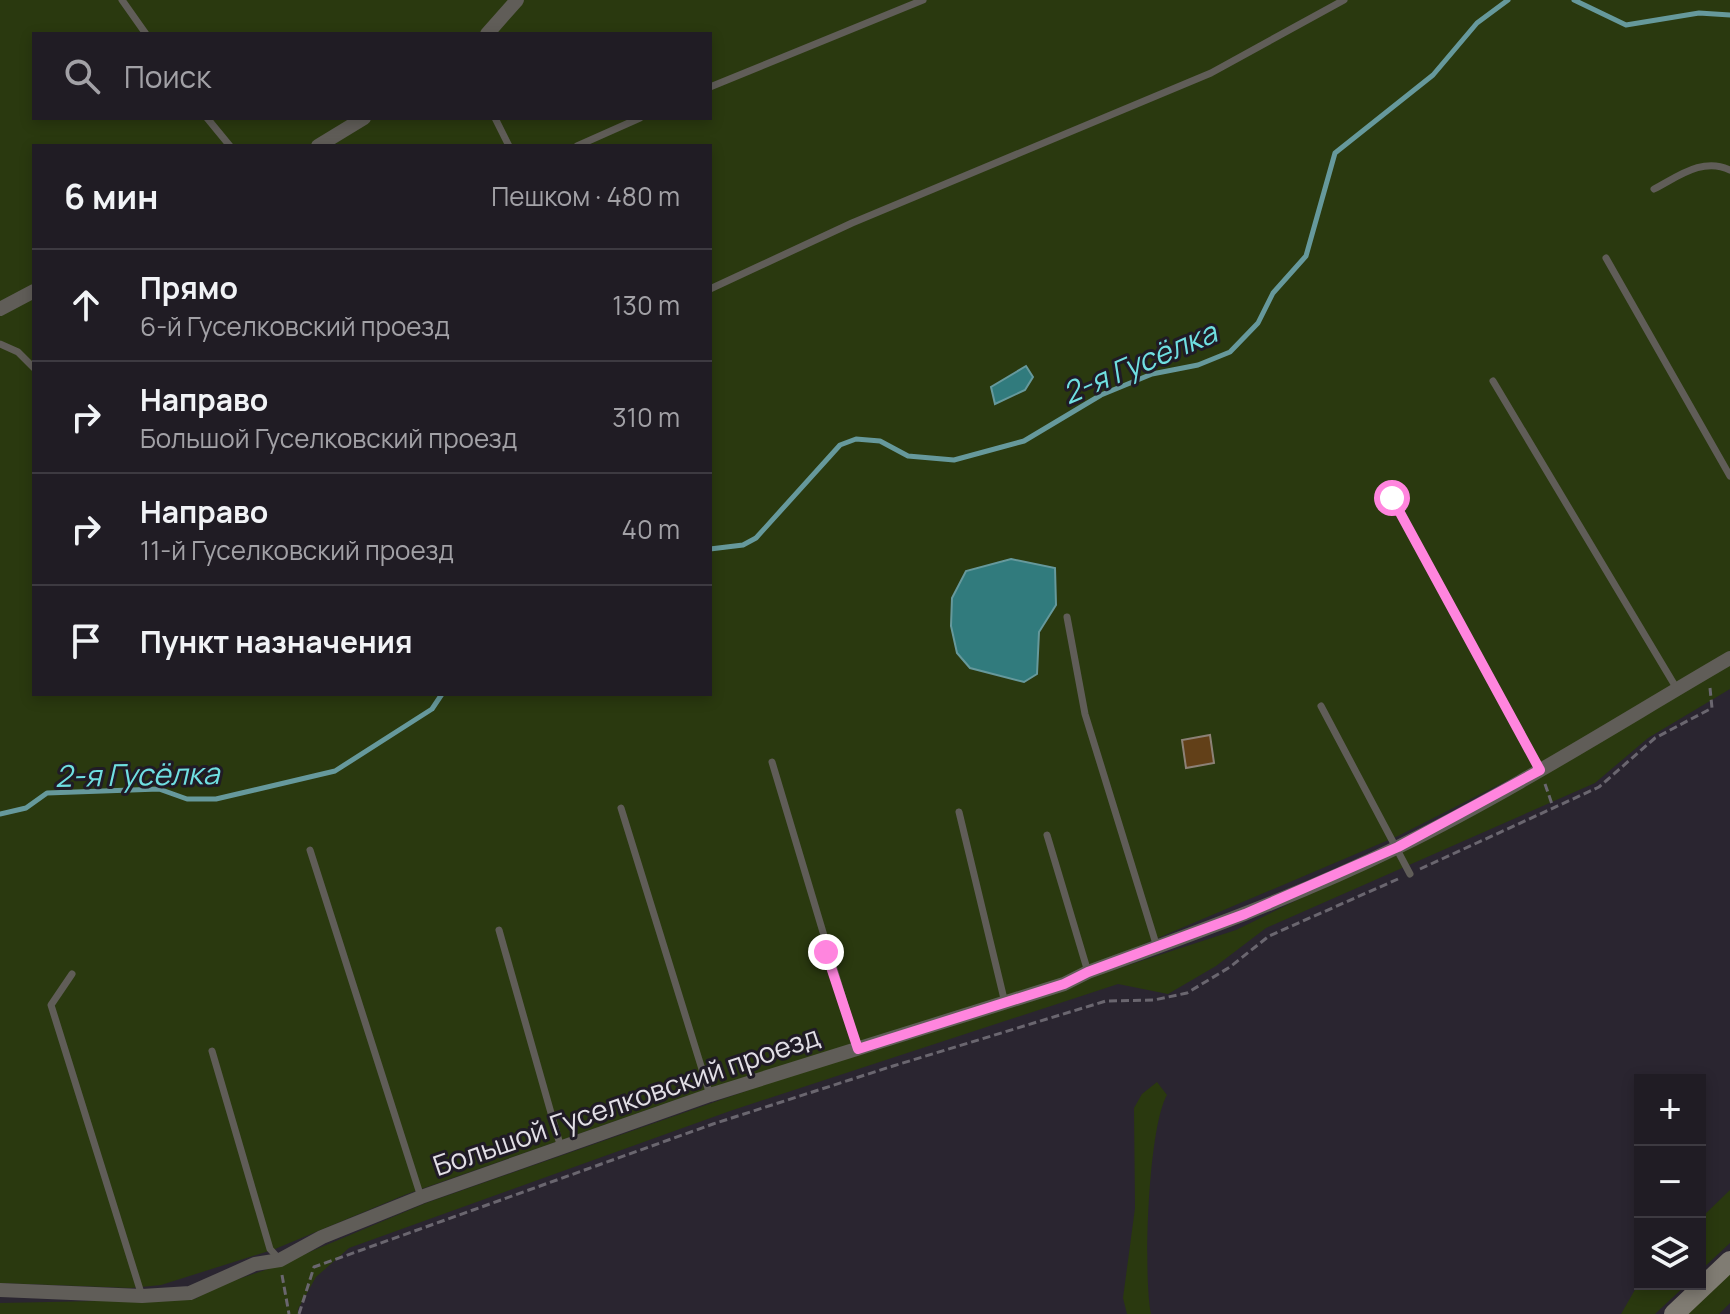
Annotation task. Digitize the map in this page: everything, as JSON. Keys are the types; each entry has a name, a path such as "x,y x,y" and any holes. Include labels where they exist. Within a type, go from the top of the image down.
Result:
{"main road":[{"path":"1674,1314 1730,1261"}],"street":[{"path":"489,32 517,0"},
{"path":"321,144 361,120"},
{"path":"0,309 32,292"},
{"name":"Большой Гуселковский проезд","path":"0,1290 142,1296 190,1293 255,1264 280,1260 322,1237 421,1197 710,1095 1064,984 1088,972 1245,914 1398,847 1540,770 1730,658"}],"lane":[{"path":"122,0 145,32"},
{"path":"712,86 923,0"},
{"path":"712,288 852,223 1211,73 1344,0"},
{"path":"209,120 228,144"},
{"path":"496,120 508,144"},
{"path":"582,144 636,120"},
{"path":"1654,189 1702,165 1716,163 1730,170"},
{"path":"1606,258 1730,476"},
{"path":"0,344 18,352 32,366"},
{"path":"1493,381 1677,689"},
{"path":"1392,498 1540,770"},
{"path":"1067,617 1085,714 1157,947"},
{"path":"1321,706 1410,874"},
{"path":"772,762 858,1049"},
{"path":"621,808 710,1095"},
{"path":"959,812 1005,1003"},
{"path":"1047,835 1088,972"},
{"path":"310,850 421,1197"},
{"path":"499,930 561,1148"},
{"path":"72,974 51,1005 142,1296"},
{"path":"212,1051 270,1249 280,1260"}],"path":[{"path":"1540,770 1553,807"},
{"path":"280,1260 289,1314"}],"shaded area":[{"path":"0,0 1730,0 1730,653 1532,768 1398,836 1064,978 693,1094 407,1194 275,1249 161,1285 131,1288 0,1283","holes":["1011,559 1043,565 1056,605 1039,632 1037,674 1025,682 970,668"]},
{"path":"1026,366 1033,377 1025,390 995,404 991,387"},
{"path":"1011,559 1055,568 1056,605 1039,632 1037,674 1024,682 970,668 957,653 951,626 952,598 966,571"},
{"path":"1730,664 1730,689 1648,738 1595,783 1266,928 1216,966 1168,994 1118,984 730,1111 349,1248 316,1277 298,1314 0,1314 0,1303 195,1299 218,1286 274,1267 426,1203 786,1077 1236,930 1377,861"},
{"path":"1157,1082 1167,1095 1155,1138 1151,1169 1147,1268 1151,1314 1127,1314 1123,1298 1135,1208 1134,1108 1142,1094"},
{"path":"1730,1190 1730,1243 1706,1265 1706,1218 1706,1213"},
{"path":"1730,1267 1730,1303 1719,1314 1680,1314 1706,1290"},
{"path":"1635,1290 1681,1290 1655,1314 1621,1314"}],"building":[{"path":"1210,735 1214,763 1186,768 1182,740"}],"waterway":[{"name":"2-я Гусёлка","path":"712,549 743,545 756,538 840,445 856,439 880,441 908,456 954,460 1024,441 1101,395 1152,374 1198,365 1230,352 1258,323 1273,293 1306,256 1335,153 1433,75 1477,23 1508,0"},
{"name":"2-я Гусёлка","path":"1574,0 1626,25 1699,13 1730,15"},
{"name":"2-я Гусёлка","path":"0,814 26,808 47,793 159,789 187,799 216,799 335,771 432,709 441,696"}],"route":[{"path":"826,952 858,1049 1064,984 1088,972 1245,914 1398,847 1540,770 1392,498"}]}
